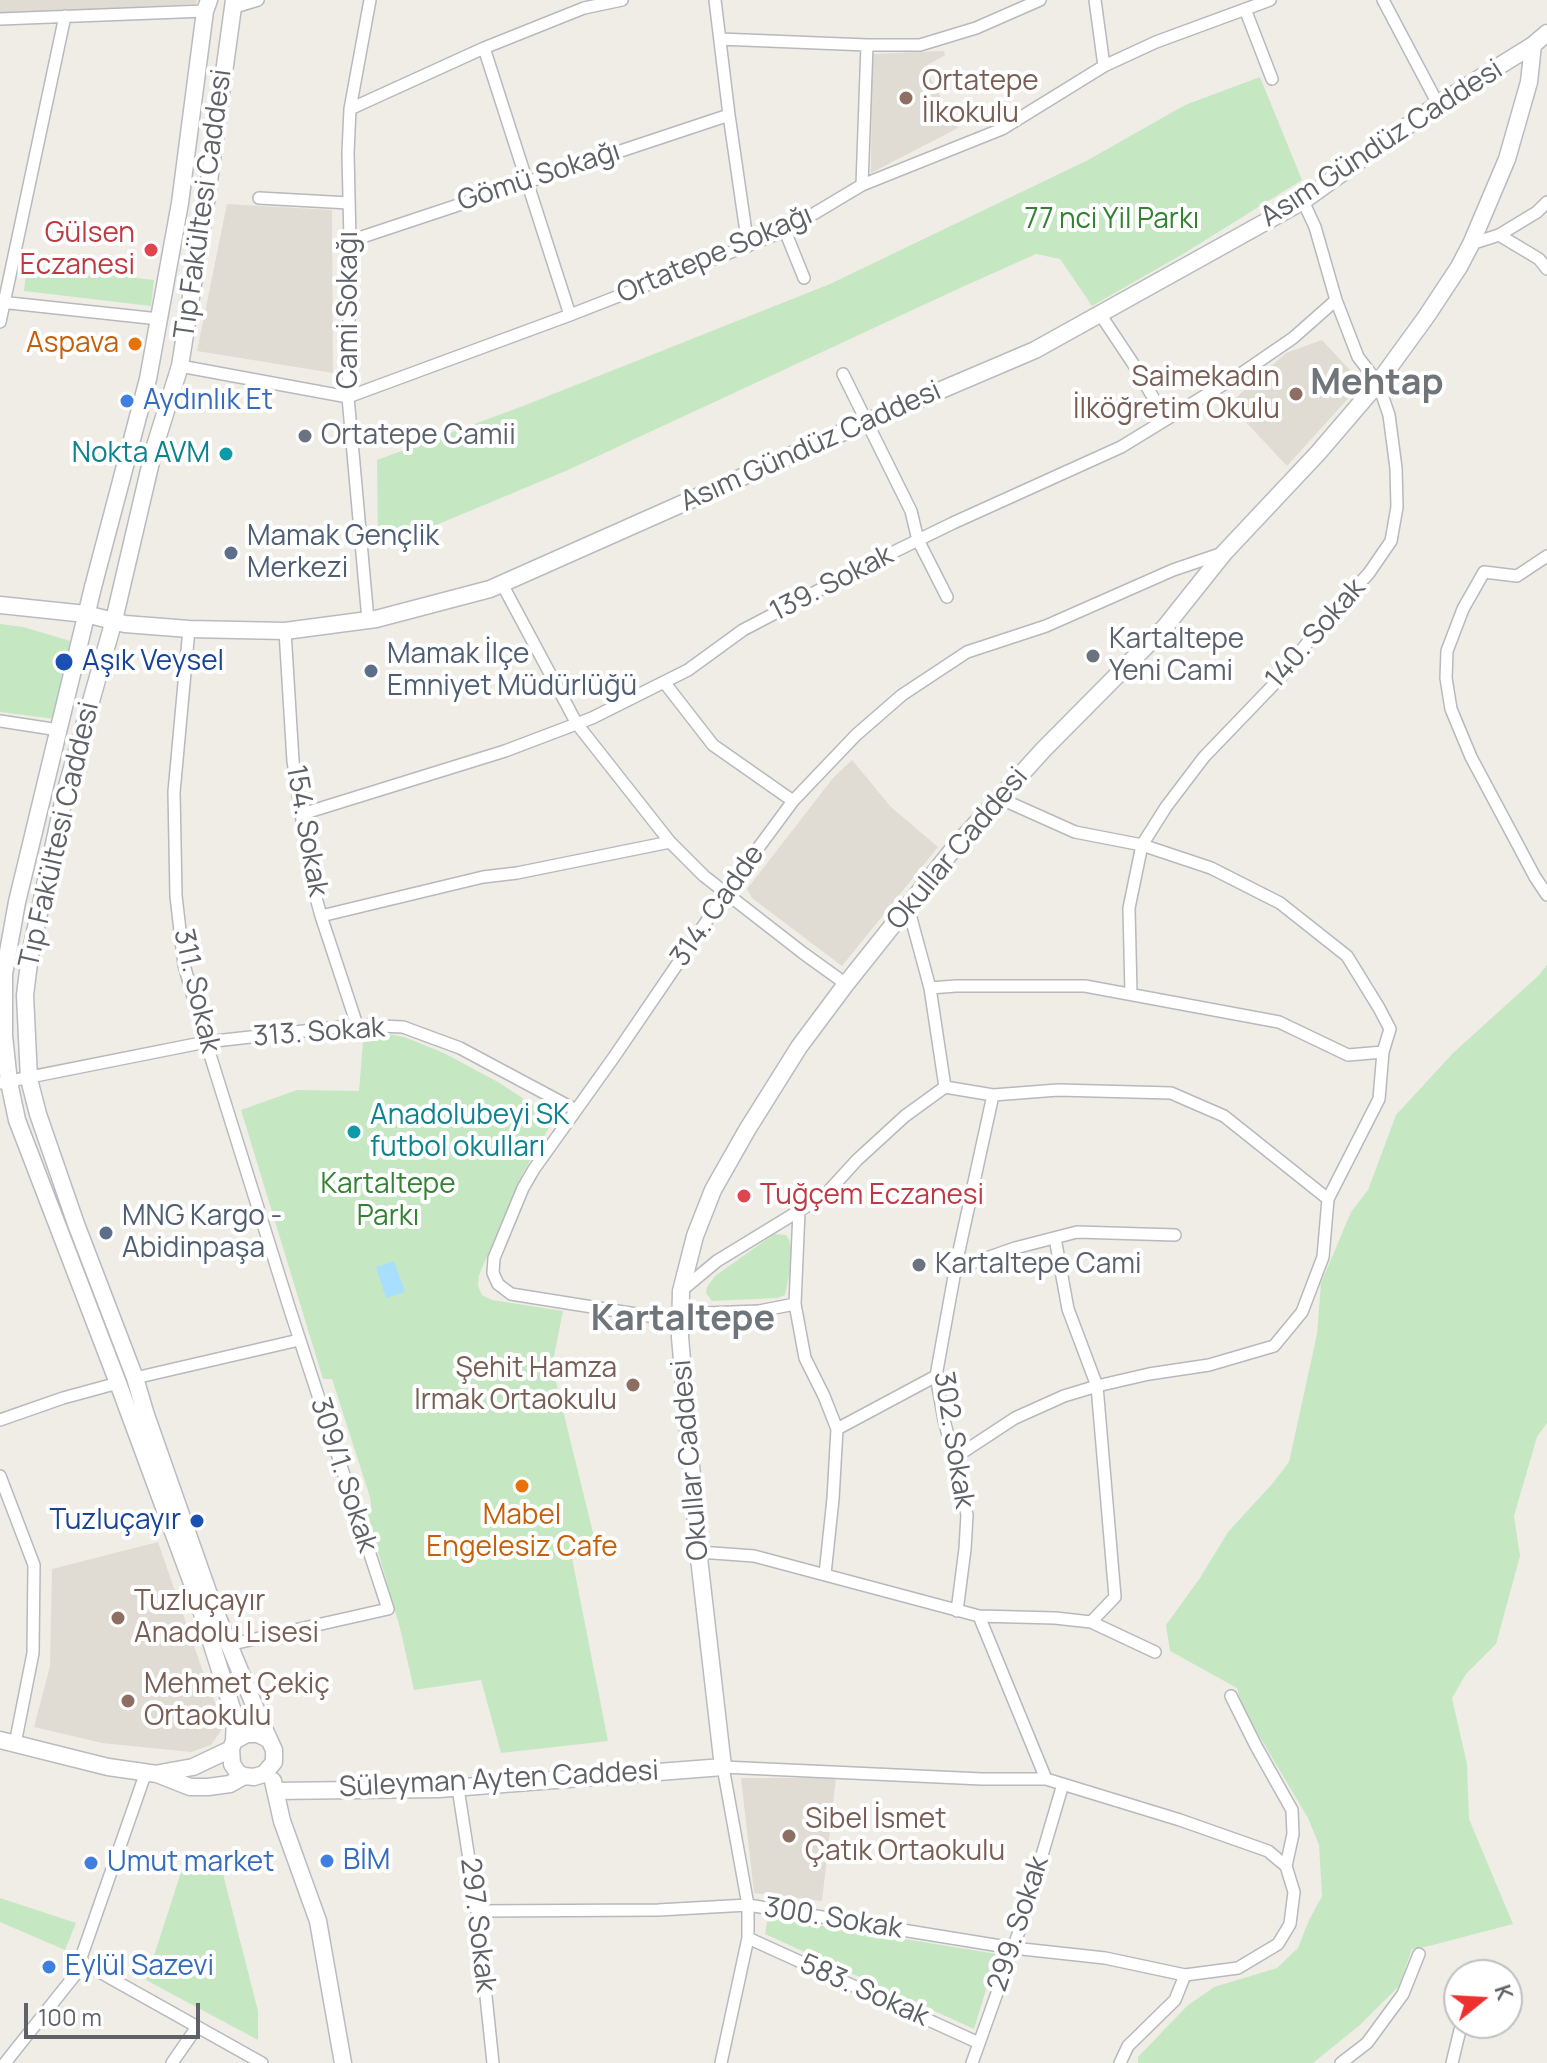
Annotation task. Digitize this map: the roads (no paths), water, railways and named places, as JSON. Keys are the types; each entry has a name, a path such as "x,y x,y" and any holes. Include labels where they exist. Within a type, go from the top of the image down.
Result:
{"main road":[{"name":"Tıp Fakültesi Caddesi","path":"233,4 180,366 154,449 114,620 65,793 30,955 25,995 29,1079 38,1114 228,1645 268,1739"},
{"path":"151,1773 193,1767 233,1745 241,1736 253,1733 268,1739 274,1750 274,1762 259,1776 244,1776 232,1764 233,1745 235,1718 196,1594 5,1083 4,974 17,902 86,614 148,379 180,203 207,6"},
{"name":"Asım Gündüz Caddesi","path":"0,605 86,614 125,624 285,631 368,620 490,589 1035,350 1303,201 1438,104 1533,45 1547,33"},
{"name":"Okullar Caddesi","path":"723,1767 699,1552 680,1337 681,1291 695,1236 713,1190 799,1047 955,847 1044,749 1165,627 1224,553 1318,453 1378,383 1426,317 1471,244 1507,159 1529,82 1533,45"},
{"path":"7,1742 108,1767 151,1773 190,1787 230,1784 244,1776"},
{"path":"271,1767 282,1821 318,1921 343,2063"},
{"name":"Süleyman Ayten Caddesi","path":"275,1791 458,1788 723,1767"}],"street":[{"path":"233,4 258,0"},
{"name":"Cami Sokağı","path":"368,620 348,397 348,153 350,109 370,0"},
{"path":"350,109 484,48 584,8 622,0"},
{"path":"715,0 748,246"},
{"path":"720,39 920,45 976,28 1040,0"},
{"path":"1095,0 1104,66"},
{"name":"Ortatepe Sokağı","path":"348,397 785,231 862,185 1002,129 1104,66 1156,42 1270,0"},
{"path":"1383,0 1438,104"},
{"path":"0,19 207,6"},
{"path":"1245,9 1272,79"},
{"path":"0,322 65,16"},
{"path":"862,185 867,45"},
{"path":"484,48 570,315"},
{"name":"Gömü Sokağı","path":"350,241 729,115"},
{"path":"259,198 349,203"},
{"name":"140. Sokak","path":"1131,994 1129,908 1142,845 1204,757 1279,679 1369,573 1391,541 1397,507 1389,415 1378,383 1358,357 1336,300 1315,227 1303,201"},
{"path":"1471,244 1499,235 1537,212 1547,202"},
{"path":"785,231 804,278"},
{"path":"1499,235 1539,259 1547,269"},
{"name":"139. Sokak","path":"302,814 505,751 577,724 664,682 688,670 743,630 918,540 1121,447 1293,338 1336,300"},
{"path":"2,303 159,319"},
{"path":"1100,314 1166,419"},
{"path":"180,366 348,397"},
{"path":"843,374 911,511 918,540 947,597"},
{"name":"314. Cadde","path":"795,1304 759,1311 680,1317 511,1294 498,1284 493,1273 494,1258 534,1169 793,801 856,735 902,695 967,652 1046,626 1173,570 1224,553"},
{"path":"1547,556 1517,576 1484,572 1463,609 1447,651 1446,678 1451,709 1471,757 1547,895"},
{"path":"502,584 577,724 670,842 704,876 846,984"},
{"name":"311. Sokak","path":"189,629 174,792 176,896 184,965 299,1340"},
{"name":"154. Sokak","path":"285,631 293,761 311,879 357,1025"},
{"path":"664,682 713,745 793,801"},
{"path":"0,721 59,730"},
{"path":"954,1458 1015,1418 1064,1396 1149,1374 1209,1365 1274,1346 1302,1312 1323,1257 1328,1199 1379,1099 1383,1052 1390,1029 1347,956 1280,903 1211,868 1142,845 1075,832 999,798"},
{"path":"321,916 483,877 670,842"},
{"path":"908,907 930,988 945,1087"},
{"path":"930,988 1085,986 1279,1022 1348,1055 1383,1052"},
{"name":"313. Sokak","path":"5,1083 206,1042 357,1025 403,1027 460,1048 576,1110"},
{"path":"681,1291 717,1261 825,1195 857,1160 905,1116 945,1087 993,1095 1058,1090 1171,1093 1224,1116 1328,1199"},
{"name":"302. Sokak","path":"957,1611 967,1515 936,1376 955,1269 993,1095"},
{"path":"799,1211 795,1304 805,1358 837,1429 825,1574"},
{"path":"955,1269 1015,1248 1077,1232 1175,1235"},
{"path":"1055,1238 1068,1309 1097,1386 1115,1597 1091,1622"},
{"path":"135,1378 299,1340"},
{"name":"309/1. Sokak","path":"228,1645 388,1609 299,1340"},
{"path":"837,1429 936,1376"},
{"path":"0,1420 118,1383"},
{"path":"0,1476 34,1565 33,1653 7,1742"},
{"path":"699,1552 754,1556 979,1616 1091,1622 1155,1652"},
{"path":"979,1616 1046,1779"},
{"name":"300. Sokak","path":"477,1911 658,1910 748,1905 1013,1948 1105,1958 1185,1975 1238,1968 1278,1944 1290,1924 1294,1892 1286,1866 1293,1834 1292,1810 1231,1696"},
{"path":"721,2063 748,1938 748,1905 723,1767 1046,1779 1268,1851 1286,1866"},
{"path":"5,2063 75,1975 151,1773"},
{"name":"299. Sokak","path":"972,2063 1013,1948 1063,1784"},
{"name":"297. Sokak","path":"458,1788 477,1911 493,2063"},
{"name":"583. Sokak","path":"748,1938 979,2043"},
{"path":"1341,2063 1367,2043 1403,1994 1419,1954"},
{"path":"80,1961 262,2063"},
{"path":"1120,2063 1128,2046 1175,2000 1185,1975"},
{"path":"172,2063 197,2027"},
{"path":"1452,2063 1458,2039"}],"water":[{"path":"394,1261 405,1292 386,1298 376,1267"}],"place":[{"name":"Ortatepe İlkokulu","path":"906,98"},
{"name":"Gülsen Eczanesi","path":"151,250"},
{"name":"Aspava","path":"135,344"},
{"name":"Saimekadın İlköğretim Okulu","path":"1296,394"},
{"name":"Aydınlık Et","path":"127,401"},
{"name":"Ortatepe Camii","path":"305,436"},
{"name":"Nokta AVM","path":"226,454"},
{"name":"Mamak Gençlik Merkezi","path":"231,553"},
{"name":"Kartaltepe Yeni Cami","path":"1093,656"},
{"name":"Aşık Veysel","path":"64,662"},
{"name":"Mamak İlçe Emniyet Müdürlüğü","path":"371,671"},
{"name":"Anadolubeyi SK futbol okulları","path":"354,1132"},
{"name":"Tuğçem Eczanesi","path":"744,1196"},
{"name":"MNG Kargo - Abidinpaşa","path":"106,1233"},
{"name":"Kartaltepe Cami","path":"919,1265"},
{"name":"Şehit Hamza Irmak Ortaokulu","path":"633,1385"},
{"name":"Mabel Engelesiz Cafe","path":"522,1486"},
{"name":"Tuzluçayır","path":"197,1521"},
{"name":"Tuzluçayır Anadolu Lisesi","path":"118,1618"},
{"name":"Mehmet Çekiç Ortaokulu","path":"128,1701"},
{"name":"Sibel İsmet Çatık Ortaokulu","path":"789,1836"},
{"name":"BİM","path":"327,1861"},
{"name":"Umut market","path":"91,1863"},
{"name":"Eylül Sazevi","path":"49,1967"}],"district":[{"name":"Mehtap","path":"1377,384"},
{"name":"Kartaltepe","path":"683,1320"}],"park label":[{"name":"77 nci Yil Parkı","path":"1112,220"},
{"name":"Kartaltepe Parkı","path":"388,1201"}]}
